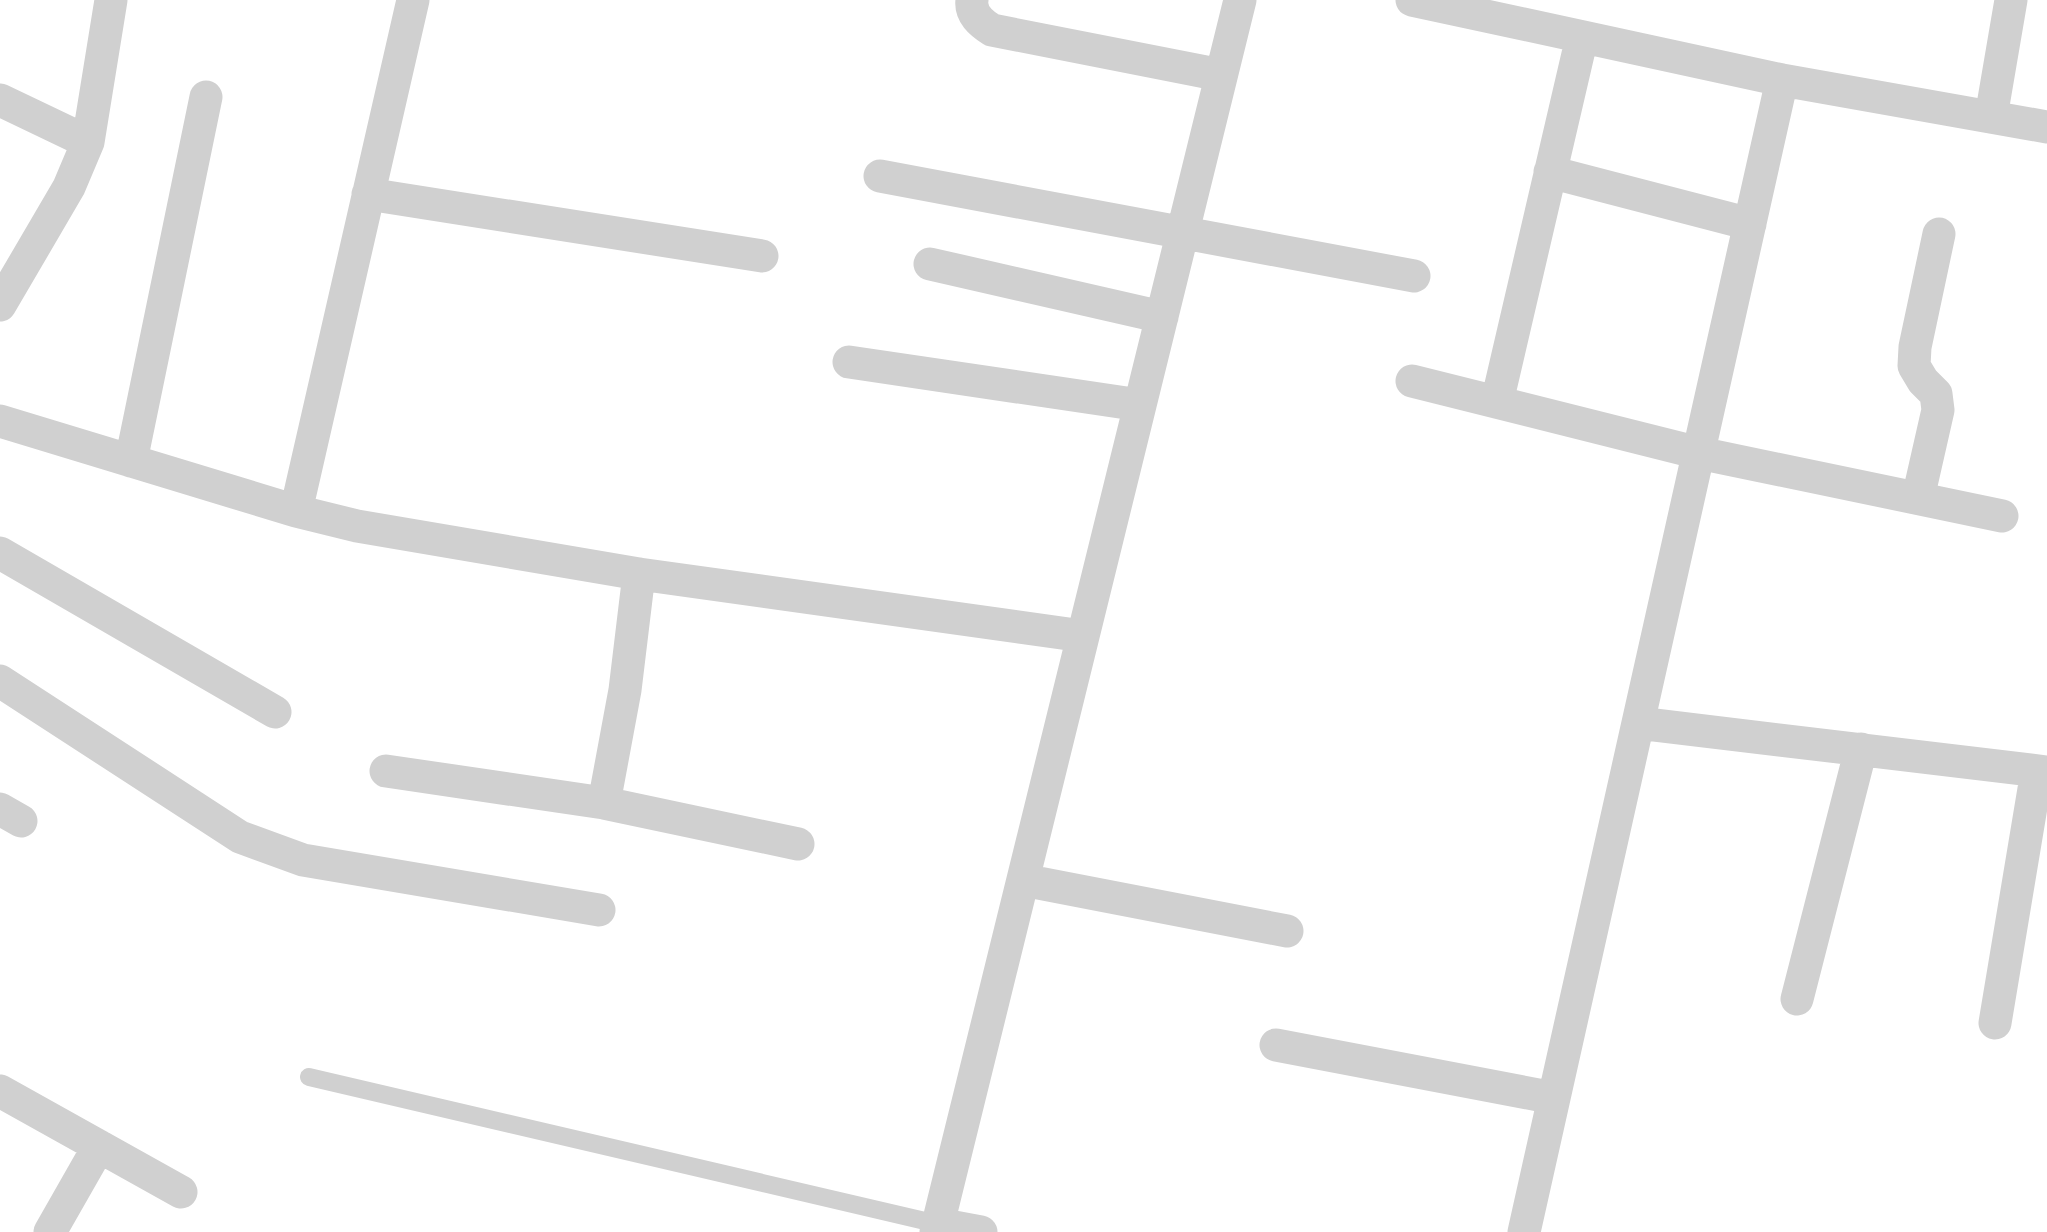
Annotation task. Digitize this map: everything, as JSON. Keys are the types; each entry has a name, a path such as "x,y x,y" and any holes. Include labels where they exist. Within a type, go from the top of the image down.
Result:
{"street":[{"path":"0,305 69,186 88,142 111,0"},
{"path":"296,511 413,0"},
{"path":"972,0 971,6 978,20 992,30 1221,75"},
{"path":"981,1232 937,1228 1240,0"},
{"path":"1412,0 1782,80 2047,127"},
{"path":"1990,117 2011,0"},
{"path":"1497,402 1582,37"},
{"path":"1524,1232 1782,80"},
{"path":"131,461 206,97"},
{"path":"0,100 88,142"},
{"path":"1550,172 1750,224"},
{"path":"880,176 1414,276"},
{"path":"368,194 762,256"},
{"path":"1918,498 1938,410 1936,394 1923,381 1914,366 1915,347 1940,234"},
{"path":"930,264 1162,316"},
{"path":"849,362 1140,405"},
{"path":"1412,381 1698,453 2002,516"},
{"path":"1,423 296,511 368,528 639,574 1083,636"},
{"path":"0,553 275,712"},
{"path":"604,803 625,690 639,574"},
{"path":"0,681 240,837 303,860 599,910"},
{"path":"1638,723 2042,771 1995,1023"},
{"path":"1797,999 1861,749"},
{"path":"386,771 604,803 798,844"},
{"path":"1023,880 1287,930"},
{"path":"1276,1045 1554,1098"},
{"path":"0,1091 181,1192"},
{"path":"50,1232 99,1146"}],"lane":[{"path":"309,1077 937,1228"}]}
